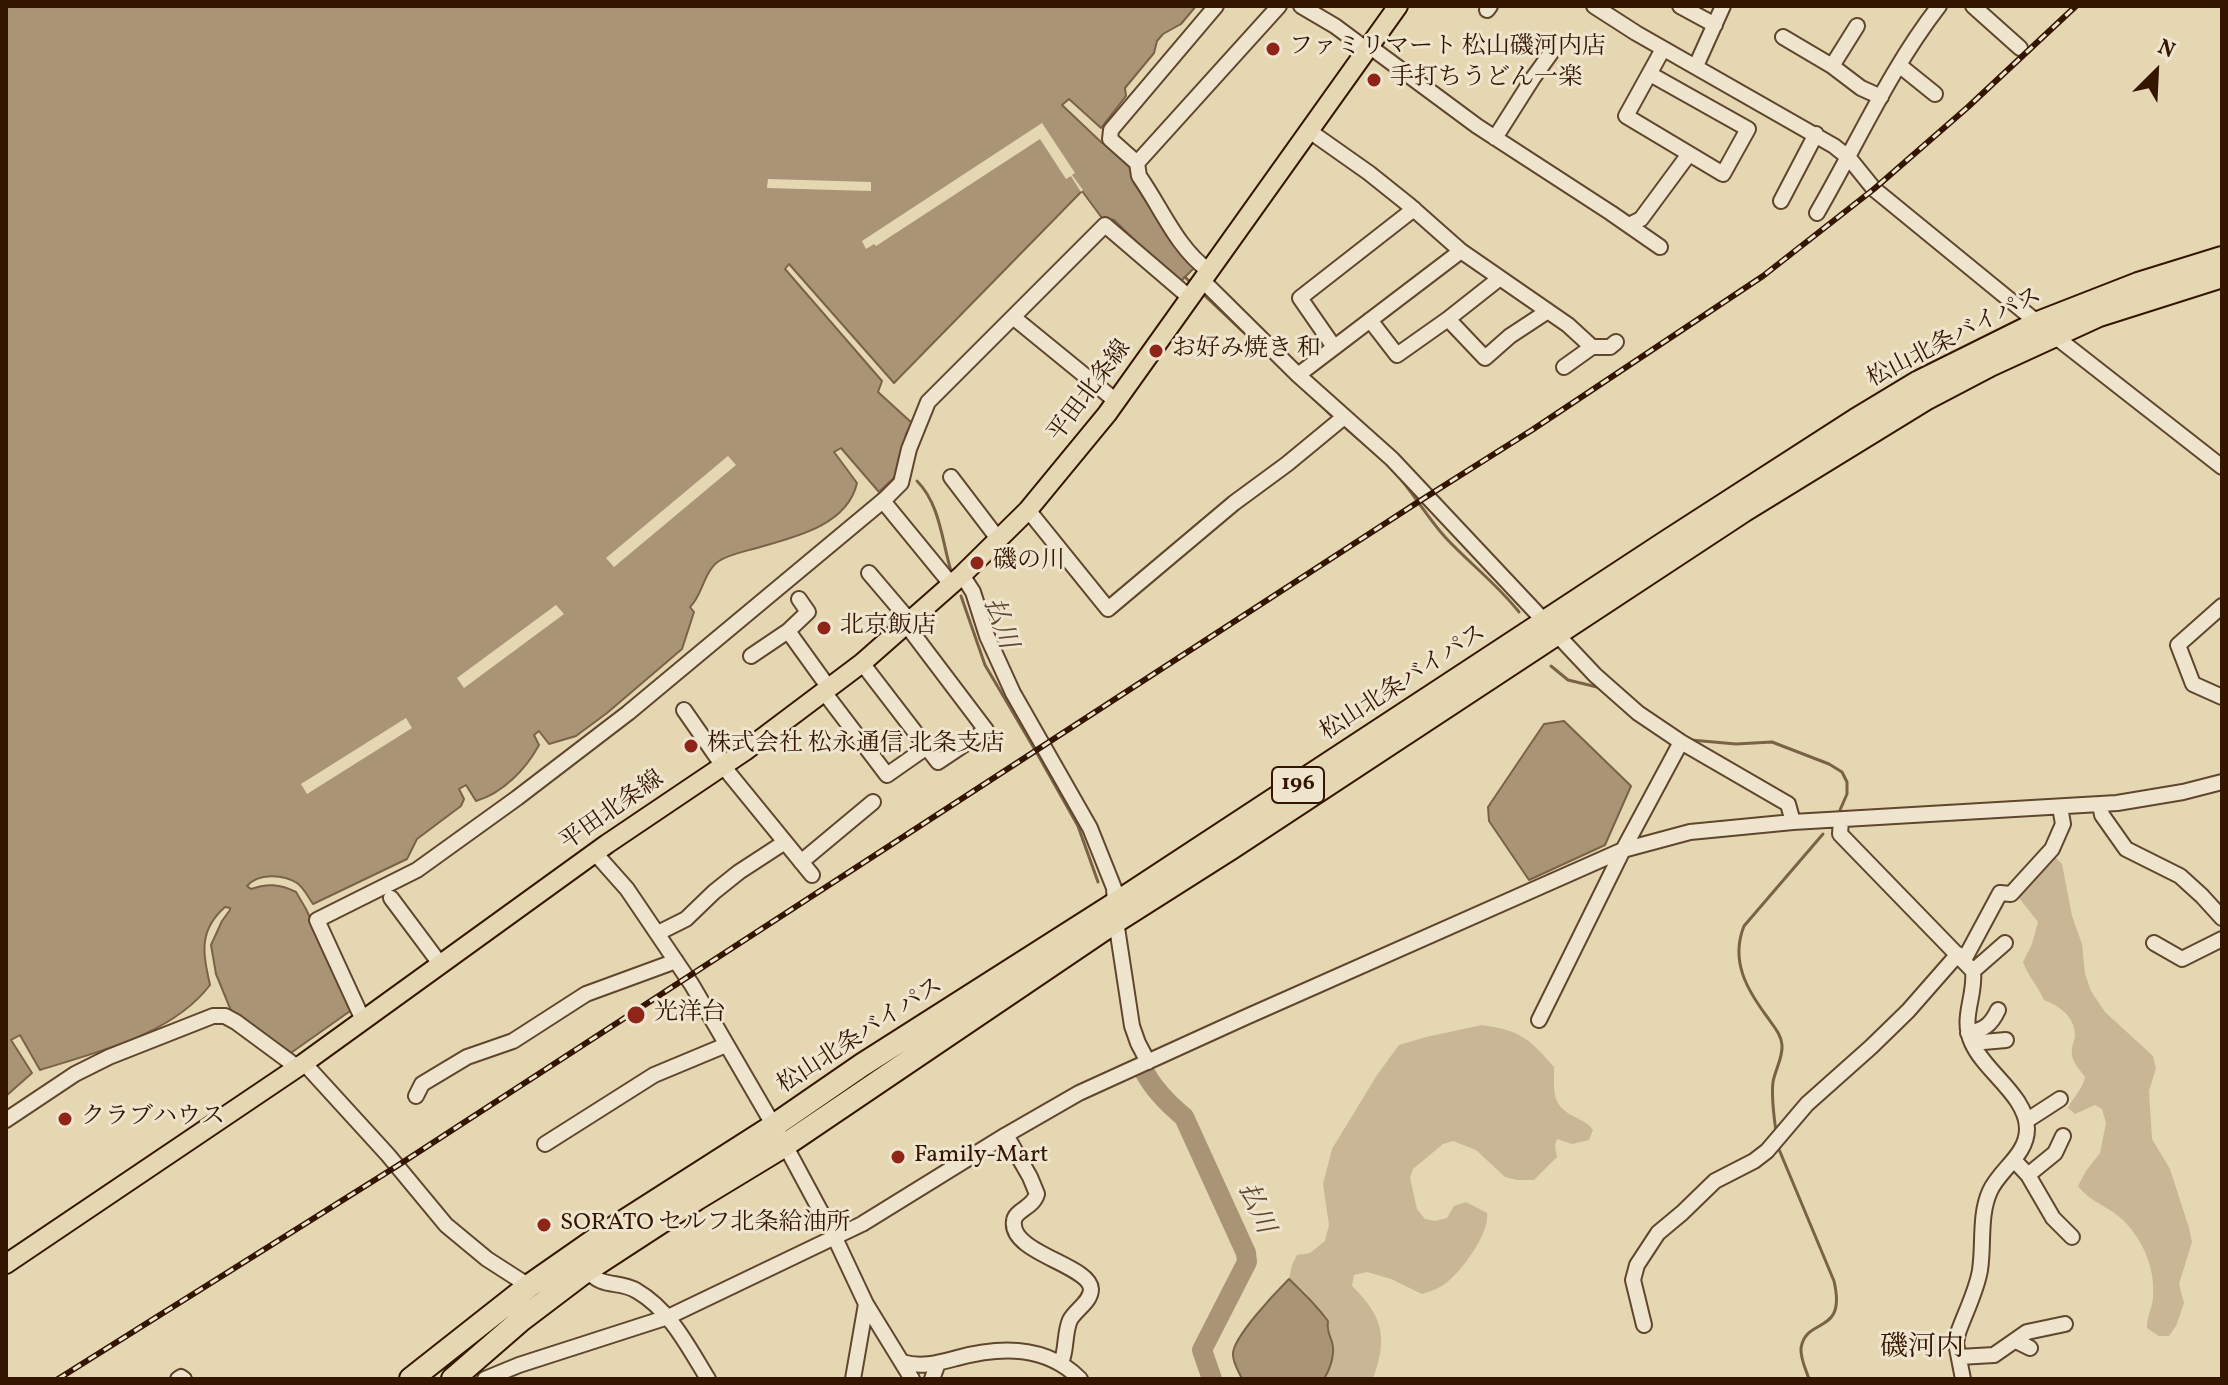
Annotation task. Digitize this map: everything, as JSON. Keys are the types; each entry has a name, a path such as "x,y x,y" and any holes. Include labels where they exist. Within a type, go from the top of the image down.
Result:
{"highway":[{"name":"松山北条バイパス","path":"453,1379 480,1373 521,1320 587,1270 696,1199 778,1136 862,1065 1116,912 1552,627 1863,416 1919,382 2046,329 2138,284 2222,258"},
{"name":"松山北条バイパス","path":"2046,329 2222,276"},
{"name":"松山北条バイパス","path":"411,1379 529,1286 595,1240 778,1136"}],"main road":[{"name":"平田北条線","path":"6,1264 300,1065 595,853 723,766 862,663 956,580 999,540 1060,474 1116,401 1398,6"}],"street":[{"path":"1199,284 1199,264 1139,176 1137,163 1110,139 1111,130 1216,6"},
{"path":"1137,163 1279,6"},
{"path":"1301,6 1368,48 1495,138 1660,247"},
{"path":"1594,6 1834,146 1849,158 1874,189 2222,467"},
{"path":"1680,6 1714,36"},
{"path":"1696,66 1714,36 1723,6"},
{"path":"1973,6 2020,48"},
{"path":"1817,213 1899,65 1936,7"},
{"path":"1832,66 1852,28"},
{"path":"1790,36 1861,88 1881,97"},
{"path":"1495,138 1556,46"},
{"path":"1663,49 1626,116 1723,174 1763,103"},
{"path":"1899,65 1935,94"},
{"path":"1650,74 1748,129"},
{"path":"1308,130 1369,173 1461,251 1568,325 1592,347"},
{"path":"1781,201 1816,134"},
{"path":"1629,225 1641,219 1689,154"},
{"path":"1334,347 1300,298 1414,209"},
{"path":"363,1020 317,920 417,870 517,798 628,713 883,501 901,483 909,449 928,402 1105,225 1199,284 1298,375 1341,420 1410,477 1552,627 1565,645 1638,713 1681,742 1788,804 1793,822"},
{"path":"1298,375 1461,251"},
{"path":"1370,320 1397,355 1500,278"},
{"path":"1448,319 1485,358 1510,336 1548,311"},
{"path":"1013,317 1116,401"},
{"path":"1564,367 1592,347 1610,347 1616,342"},
{"path":"1028,510 1108,609 1234,503 1341,420"},
{"path":"951,477 999,540"},
{"path":"883,501 956,580 973,592 987,636 1013,693 1090,828 1114,888 1132,1026 1148,1062"},
{"path":"862,663 938,762 986,730 869,573"},
{"path":"751,656 788,631 808,612 799,599"},
{"path":"2222,606 2178,645 2193,684 2222,697"},
{"path":"788,631 887,775 927,747"},
{"path":"684,710 723,766 812,875"},
{"path":"1539,1020 1623,850 1681,742"},
{"path":"480,1373 519,1365 668,1317 862,1224 1079,1093 1623,850 1690,832 1793,822 2100,804 2183,792 2222,782"},
{"path":"801,862 873,802"},
{"path":"2100,804 2102,815 2126,849 2180,876 2222,918"},
{"path":"1965,962 2000,893 2011,894 2052,849 2063,824 2060,807"},
{"path":"1841,820 1840,834 1965,962 1974,988 1968,1006 1970,1038 1980,1057 2017,1101 2026,1121 2025,1143 2000,1175 1987,1199 1980,1270 1956,1343 1963,1379"},
{"path":"658,933 686,919 739,872 785,842"},
{"path":"595,853 627,889 676,961 835,1238 866,1304 912,1379"},
{"path":"391,898 441,965"},
{"path":"2154,943 2182,959 2222,939"},
{"path":"1644,1325 1633,1280 1637,1265 1658,1233 1715,1181 1767,1151 1807,1104 1965,962 2005,943"},
{"path":"416,1096 422,1084 467,1057 513,1041 586,994 676,961"},
{"path":"1970,1038 1992,1022 1998,1010"},
{"path":"6,1120 75,1074 109,1057 213,1016 225,1016 300,1065 401,1170 446,1225 487,1259 529,1286"},
{"path":"1970,1038 2006,1040"},
{"path":"545,1144 654,1075 726,1045"},
{"path":"2026,1121 2060,1099"},
{"path":"1006,1135 1037,1194 1031,1205 1016,1216 1014,1229 1019,1237 1045,1257 1081,1275 1089,1282 1091,1290 1070,1321 1061,1363"},
{"path":"2028,1175 2055,1153 2063,1136"},
{"path":"2014,1160 2028,1175 2053,1218 2072,1237"},
{"path":"587,1270 593,1278 634,1289 649,1299 668,1317 708,1379"},
{"path":"853,1379 866,1304"},
{"path":"1959,1357 1994,1355 2027,1332 2065,1324"},
{"path":"2016,1341 2030,1348"},
{"path":"902,1362 913,1365 938,1363 985,1352 1025,1350 1061,1363 1080,1379"},
{"path":"932,1379 938,1363"}],"shaded area":[{"path":"6,6 1196,6 1181,24 1157,41 1154,53 1125,88 1126,96 1101,128 1069,99 1062,105 1102,143 1133,166 1134,183 1194,268 1179,283 1114,220 1102,218 1082,191 894,383 789,264 785,269 882,381 878,392 912,423 906,434 900,472 879,492 841,448 834,452 857,483 842,510 830,520 800,535 719,561 690,607 694,612 682,649 576,736 549,744 539,731 534,735 539,745 527,763 513,779 495,792 476,801 466,785 459,789 464,799 461,806 417,839 407,859 313,904 299,885 285,878 264,877 247,886 251,889 274,885 296,892 353,1009 288,1055 232,1013 216,974 211,945 230,910 225,907 210,925 205,943 210,985 194,1002 175,1017 132,1040 40,1070 20,1035 11,1040 32,1073 6,1096"},
{"path":"1564,721 1631,786 1605,845 1529,880 1489,821 1488,807 1544,724"},
{"path":"2054,856 2062,864 2091,991 2105,1012 2153,1056 2156,1068 2149,1091 2152,1139 2170,1169 2192,1242 2179,1284 2184,1303 2169,1336 2159,1336 2147,1328 2153,1286 2149,1263 2140,1241 2117,1215 2091,1199 2078,1186 2100,1153 2106,1123 2102,1109 2095,1105 2075,1114 2068,1108 2085,1077 2073,1058 2074,1029 2065,1013 2044,1000 2023,962 2038,922 2019,898 2017,884"},
{"path":"1482,1025 1516,1033 1545,1057 1554,1067 1554,1091 1558,1103 1593,1130 1589,1140 1572,1144 1557,1139 1557,1157 1534,1180 1505,1177 1476,1150 1453,1141 1443,1144 1413,1169 1410,1178 1417,1209 1425,1219 1435,1221 1447,1218 1454,1206 1466,1202 1487,1213 1484,1231 1472,1254 1456,1274 1429,1292 1422,1294 1391,1279 1367,1272 1354,1275 1352,1286 1370,1307 1380,1328 1378,1364 1373,1379 1324,1379 1332,1357 1330,1336 1308,1296 1289,1279 1297,1255 1310,1253 1325,1241 1329,1225 1323,1184 1332,1149 1399,1045"},
{"path":"1289,1279 1328,1321 1333,1351 1328,1372 1324,1379 1242,1379 1234,1361 1234,1348 1256,1316"}],"pier":[{"path":"1042,123 1075,173 1072,175 1083,190 1081,192 1071,176 1066,179 1040,139 876,246 874,244 866,249 862,241"},
{"path":"768,179 871,182 871,191 767,188"},
{"path":"728,456 736,465 614,567 606,558"},
{"path":"556,605 564,614 464,688 457,678"},
{"path":"406,718 412,728 307,794 301,784"}],"waterway":[{"path":"1185,277 1192,284"},
{"path":"1201,292 1335,419"},
{"path":"1341,424 1390,467 1445,537 1519,612"},
{"name":"払川","path":"917,481 931,501 951,571"},
{"name":"払川","path":"961,596 985,665 1078,826 1098,882"},
{"path":"1551,666 1568,680 1597,687"},
{"path":"1636,702 1648,713"},
{"path":"1691,740 1736,744 1772,742 1829,764 1842,772 1847,782 1847,794 1840,810"},
{"path":"1776,1132 1772,1088 1782,1050 1781,1041 1747,986 1740,963 1740,939 1744,926 1823,834"},
{"name":"払川","path":"1143,1069 1161,1095 1184,1117 1246,1253 1247,1262 1202,1350 1212,1379"},
{"path":"1778,1147 1834,1281 1837,1298 1831,1318 1804,1338 1802,1360 1809,1379"}],"railway":[{"path":"58,1379 397,1166 1532,430 1763,276 1874,189 2076,6"}],"place":[{"name":"ファミリマート 松山磯河内店","path":"1273,49"},
{"name":"手打ちうどん一楽","path":"1374,80"},
{"name":"お好み焼き 和","path":"1156,351"},
{"name":"磯の川","path":"977,563"},
{"name":"北京飯店","path":"824,628"},
{"name":"株式会社 松永通信 北条支店","path":"691,746"},
{"name":"光洋台","path":"636,1015"},
{"name":"クラブハウス","path":"65,1119"},
{"name":"Family-Mart","path":"898,1157"},
{"name":"SORATO セルフ北条給油所","path":"544,1225"}],"district":[{"name":"磯河内","path":"1922,1350"}]}
